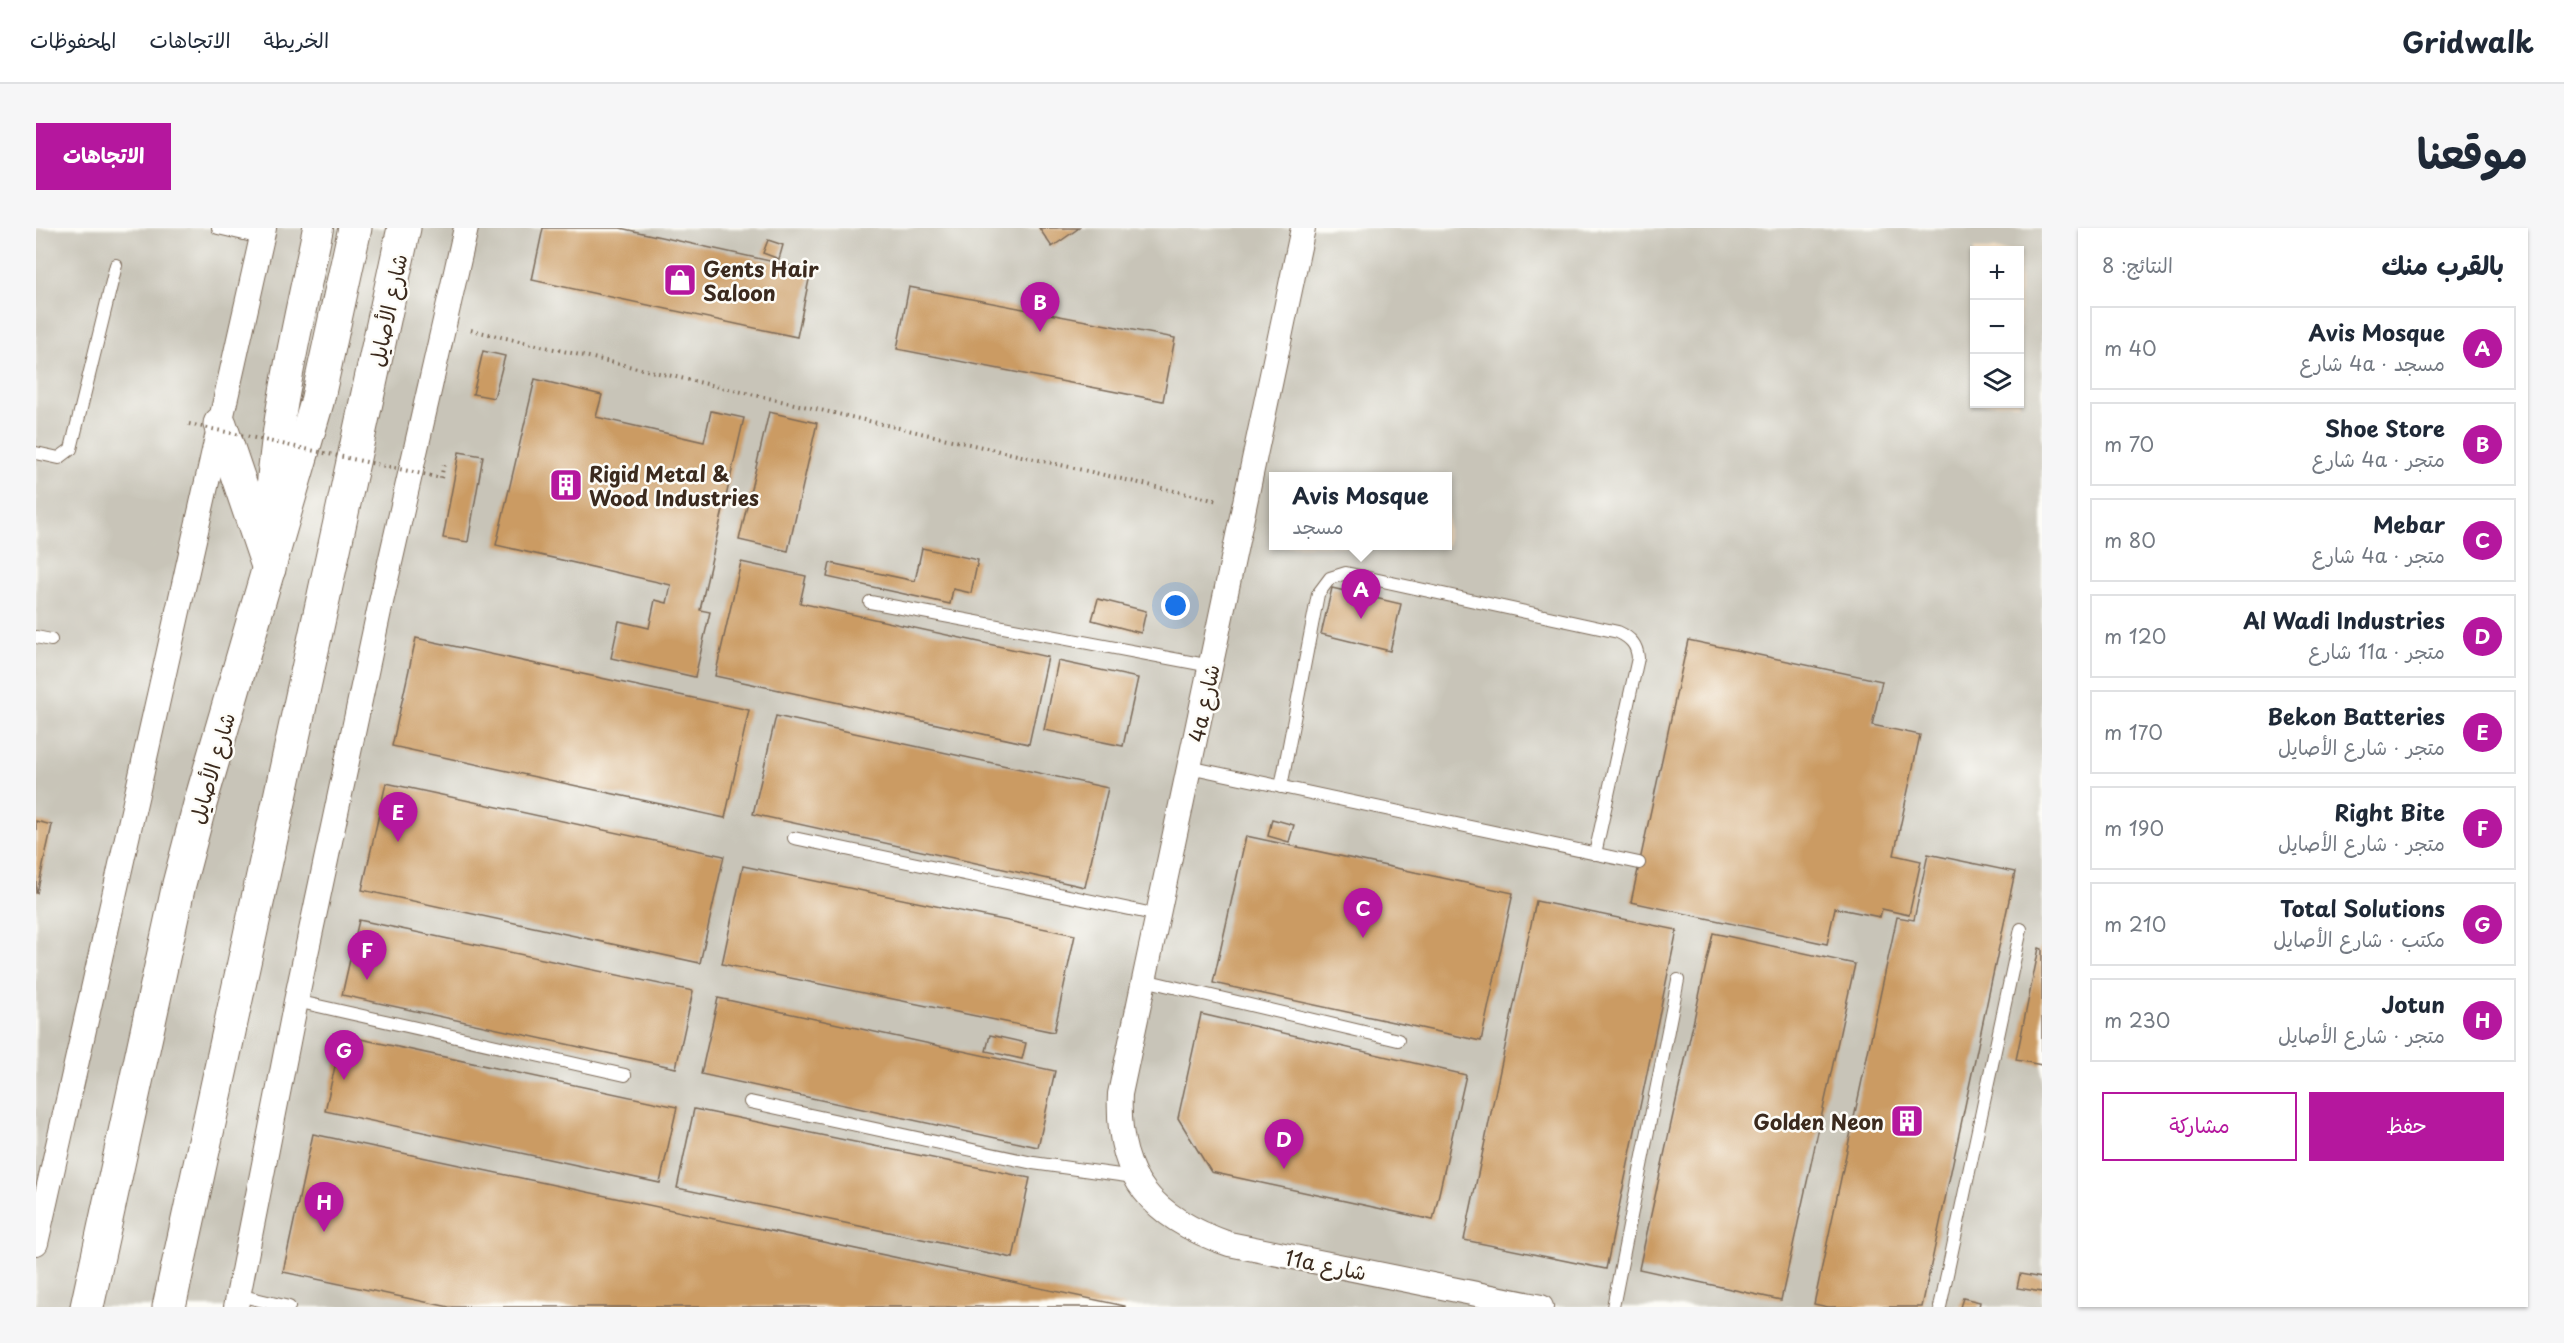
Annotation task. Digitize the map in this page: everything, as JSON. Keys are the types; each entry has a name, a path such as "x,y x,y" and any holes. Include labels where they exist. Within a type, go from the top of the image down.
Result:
{"main road":[{"path":"269,569 317,402 355,228"},
{"name":"شارع الأصايل","path":"169,1307 404,228"},
{"path":"205,424 269,569"},
{"name":"شارع الأصايل","path":"87,1307 179,884 269,569"}],"street":[{"name":"شارع الأصايل","path":"269,569 272,474 278,428 318,228"},
{"path":"237,1301 296,1001 382,599 466,228"},
{"name":"4a شارع","path":"1134,1177 1122,1138 1119,1116 1120,1094 1303,228"},
{"path":"36,1243 205,424 262,233"},
{"name":"11a شارع","path":"1134,1177 1148,1196 1185,1226 1229,1244 1541,1307"}],"lane":[{"path":"218,228 262,233"},
{"path":"36,453 59,458 71,449 75,441 117,264"},
{"path":"1281,787 1318,594 1323,585 1338,574 1346,573 1618,632 1633,642 1638,658 1595,854"},
{"path":"870,602 1211,666"},
{"path":"36,637 51,640"},
{"path":"1189,767 1639,863"},
{"path":"794,838 1158,915"},
{"path":"1940,1307 2021,929"},
{"path":"1144,980 1398,1040"},
{"path":"1613,1307 1678,980"},
{"path":"296,1001 625,1075"},
{"path":"750,1102 1033,1163 1134,1177"},
{"path":"237,1301 289,1307"}],"path":[{"path":"468,330 1244,506"},
{"path":"205,424 441,478"}],"shaded area":[{"path":"36,228 2042,228 2042,1307 36,1307"}],"building":[{"path":"543,228 620,228 811,270 797,337 532,280"},
{"path":"1039,228 1079,228 1052,247"},
{"path":"768,240 783,245 779,259 763,253"},
{"path":"909,287 1175,338 1163,401 897,349"},
{"path":"483,351 505,356 494,398 473,394"},
{"path":"535,379 602,395 596,417 704,442 711,411 744,418 700,610 710,612 695,677 611,658 619,621 649,628 655,600 667,603 671,585 496,545"},
{"path":"769,412 817,423 788,551 739,540"},
{"path":"459,452 483,456 468,542 443,538"},
{"path":"922,548 978,560 971,593 953,589 950,604 827,577 830,563 915,581"},
{"path":"741,562 806,576 800,603 1048,657 1029,744 715,676"},
{"path":"1332,588 1401,604 1390,651 1321,634"},
{"path":"1098,599 1146,611 1141,633 1092,620"},
{"path":"416,638 749,710 725,818 392,746"},
{"path":"1688,640 1882,681 1872,725 1920,735 1894,855 1921,861 1909,915 1882,909 1880,917 1835,908 1827,944 1631,902"},
{"path":"1058,661 1138,678 1123,746 1044,730"},
{"path":"776,716 1108,788 1085,887 753,814"},
{"path":"386,783 724,856 700,963 362,890"},
{"path":"1272,819 1294,825 1289,842 1268,836"},
{"path":"36,821 52,825 37,893 36,893"},
{"path":"1246,836 1513,893 1481,1041 1213,983"},
{"name":"Golden Neon","path":"1928,854 2015,872 1922,1307 1828,1307 1814,1304 1897,917 1914,920"},
{"path":"743,866 1075,935 1054,1032 722,964"},
{"path":"1536,901 1677,930 1606,1269 1464,1240"},
{"path":"359,920 693,991 676,1068 342,995"},
{"path":"1713,933 1855,964 1781,1300 1639,1269"},
{"path":"2039,948 2042,949 2042,1065 2016,1060"},
{"path":"718,998 1055,1071 1038,1147 701,1074"},
{"path":"1201,1014 1466,1075 1433,1220 1211,1172 1178,1118"},
{"path":"342,1035 677,1107 660,1183 325,1111"},
{"path":"990,1035 1026,1043 1022,1059 986,1051"},
{"path":"694,1109 1030,1178 1013,1258 677,1188"},
{"path":"313,1134 1125,1307 449,1307 283,1272"},
{"path":"2020,1274 2042,1278 2042,1292 2017,1288"},
{"path":"1963,1298 1980,1302 1979,1307 1960,1307"}],"place":[{"name":"Gents Hair Saloon","path":"680,280"},
{"name":"Shoe Store","path":"1040,332"},
{"name":"Rigid Metal & Wood Industries","path":"566,485"},
{"name":"Avis Mosque","path":"1361,619"},
{"name":"Bekon Batteries","path":"398,842"},
{"name":"Mebar","path":"1363,938"},
{"name":"Right Bite","path":"367,980"},
{"name":"Total Solutions","path":"344,1080"},
{"name":"Golden Neon","path":"1907,1121"},
{"name":"Al Wadi Industries","path":"1284,1169"},
{"name":"Jotun","path":"324,1232"}]}
